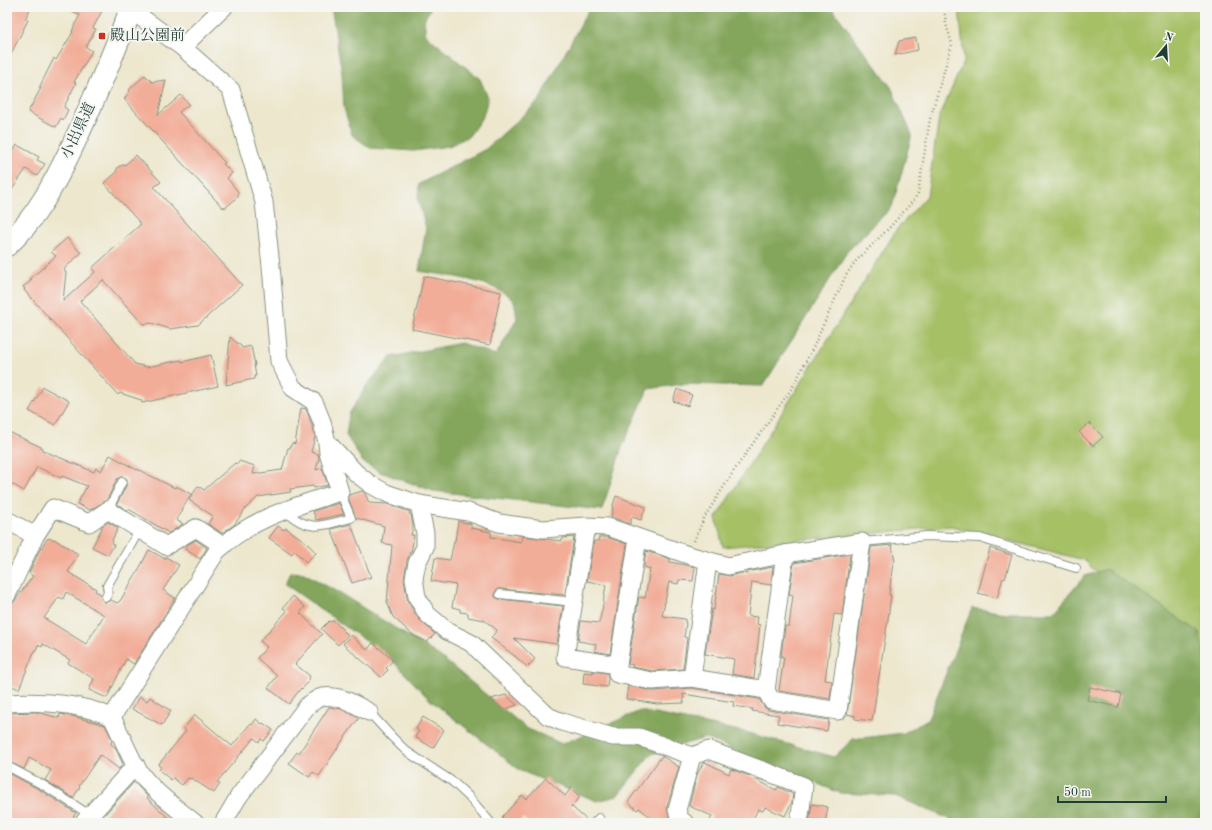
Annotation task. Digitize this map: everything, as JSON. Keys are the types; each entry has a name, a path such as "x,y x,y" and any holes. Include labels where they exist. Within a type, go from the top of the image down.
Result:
{"main road":[{"name":"小出県道","path":"7,245 17,236 30,220 56,179 87,114 131,8"}],"street":[{"path":"182,47 224,7"},
{"path":"112,717 217,551 250,526 284,510 340,492 328,453 322,422 314,402 293,388 279,361 264,202 231,90 182,47 131,8"},
{"path":"327,442 356,473 370,484 386,493 419,504 468,512 499,523 543,529 586,526 608,528 688,555 728,566 785,554 862,542 838,711 771,700 766,690 785,554"},
{"path":"419,504 426,533 425,547 417,562 414,578 417,597 427,614 447,631 471,643 548,716 562,722 613,737 639,737 692,756 709,750 804,786 799,823"},
{"path":"7,594 35,536 53,508 89,523 108,510 166,546 196,528 223,546"},
{"path":"7,520 35,536"},
{"path":"586,526 565,657 618,665"},
{"path":"638,538 616,674 652,682 692,678 766,690"},
{"path":"692,678 708,561"},
{"path":"223,823 238,796 308,705 319,698 332,696 353,703 369,712"},
{"path":"7,703 27,702 74,705 97,711 112,717 136,766 150,784 196,823"},
{"path":"685,823 680,819 677,810 692,756"},
{"path":"87,819 136,766"}],"lane":[{"path":"108,510 122,482"},
{"path":"284,510 295,520 307,525 320,527 351,518 340,492"},
{"path":"106,597 108,592 107,586 140,529"},
{"path":"862,542 927,536 980,538 1076,568"},
{"path":"500,594 574,602"},
{"path":"369,712 406,751 453,782 468,796 491,823"},
{"path":"7,766 43,785 87,819"}],"path":[{"path":"688,555 708,512 733,472 792,388 811,352 846,275 855,262 890,227 918,194 930,119 952,44 946,24 944,7"}],"green space":[{"path":"331,7 431,7 424,20 426,35 480,79 488,98 483,116 469,136 449,146 414,151 370,148 352,135 344,108 342,73"},
{"path":"590,7 831,7 891,87 912,135 892,207 847,252 763,386 683,384 648,389 621,450 602,510 433,491 380,472 363,462 346,435 349,414 367,385 391,357 461,343 496,355 517,319 513,301 506,294 496,288 470,280 419,271 426,228 418,200 419,184 486,149 539,101"},
{"path":"959,7 1205,7 1205,696 1190,667 1084,560 951,526 723,547 716,518 897,229 927,196 939,118 964,60"},
{"path":"1106,569 1199,632 1205,657 1205,823 959,823 895,796 840,793 705,738 651,754 617,796 597,801 521,771 429,699 390,658 285,584 290,572 304,573 346,597 441,657 526,728 562,744 640,711 745,732 834,757 853,739 904,733 928,719 972,608 1006,613 1053,613 1085,576"}],"building":[{"path":"7,7 31,7 25,19 28,20 7,62"},
{"path":"65,7 104,7 93,28 96,29 86,47 92,51 74,82 76,83 64,107 68,110 63,120 61,118 56,127 28,112 41,88 39,88 54,58 56,60 73,32 80,15"},
{"path":"916,38 918,50 895,55 899,41"},
{"path":"145,75 152,82 166,80 158,115 181,95 189,104 179,112 225,163 223,164 232,173 227,178 239,193 237,194 239,196 225,208 224,206 223,208 124,99 130,92 129,90"},
{"path":"17,145 39,157 37,160 45,164 37,176 26,169 7,197 7,162"},
{"path":"136,155 161,182 154,187 242,285 198,325 170,329 151,323 143,324 103,280 80,301 135,364 147,367 181,360 182,362 211,355 218,386 142,403 141,400 120,393 118,395 24,290 25,289 23,287 56,256 51,252 67,238 81,253 64,269 66,273 63,301 95,272 92,268 141,224 104,183 115,174 118,167 126,164"},
{"path":"424,276 501,292 490,345 412,329"},
{"path":"230,337 242,348 251,346 256,376 254,376 254,379 226,385"},
{"path":"43,387 69,401 55,425 29,411"},
{"path":"677,389 692,395 688,406 673,401"},
{"path":"301,408 306,409 312,425 313,434 315,434 311,452 318,454 319,458 316,470 322,468 328,485 314,488 313,486 290,489 291,492 258,497 246,508 234,525 222,533 208,524 213,516 189,500 198,486 204,490 235,463 238,464 239,461 255,466 253,474 282,470 288,448 290,448 292,443 295,444"},
{"path":"1089,423 1103,437 1093,446 1079,432"},
{"path":"7,431 43,448 42,450 94,472 96,468 101,471 110,455 175,488 176,486 191,494 176,520 183,524 169,533 117,504 127,484 127,479 124,477 117,479 107,500 90,510 77,504 87,486 62,476 61,478 37,467 24,491 7,481"},
{"path":"362,491 365,493 369,503 388,504 410,512 409,514 411,514 413,527 411,535 414,535 404,580 408,602 419,619 435,634 427,642 414,636 393,617 387,602 392,545 382,543 384,526 356,518 348,497 349,495"},
{"path":"616,496 646,507 641,520 632,517 630,524 611,517"},
{"path":"339,503 344,514 316,520 313,511"},
{"path":"458,521 471,524 471,528 491,532 491,537 521,542 522,536 562,541 563,538 574,537 565,595 501,589 497,589 495,593 495,597 499,599 563,606 557,644 514,638 535,659 527,667 491,638 497,630 484,620 468,617 468,613 460,612 460,609 452,607 456,585 431,581 435,558 450,560"},
{"path":"108,522 118,528 112,540 112,544 114,545 108,555 92,547 102,526"},
{"path":"351,524 371,577 352,583 331,529"},
{"path":"278,526 284,530 286,528 306,542 316,553 306,562 294,550 292,554 269,538"},
{"path":"599,537 606,537 627,544 610,654 595,651 596,644 578,641 581,621 599,623 602,610 606,585 587,581 594,541 598,541"},
{"path":"48,539 54,539 78,554 68,572 96,589 95,591 101,594 101,598 104,602 111,600 117,603 120,601 149,550 165,559 166,557 179,565 163,590 175,598 134,664 126,659 107,698 89,690 94,679 68,663 70,660 43,644 42,647 38,645 34,652 19,689 7,684 7,611 33,576 29,573 38,553","holes":["66,592 104,615 86,644 44,618 59,597 63,599"]},
{"path":"196,540 207,548 200,559 185,549 188,544"},
{"path":"892,545 895,561 893,562 888,619 872,721 855,719 855,716 847,714 871,547"},
{"path":"990,548 1012,555 1005,579 1003,578 997,598 978,593"},
{"path":"646,551 670,559 670,562 695,567 693,581 679,580 678,584 669,582 662,616 685,619 686,623 684,637 687,638 683,669 653,671 632,667 633,665 628,664 639,597 645,598 650,569 644,567"},
{"path":"850,554 842,615 834,614 825,680 832,681 830,699 779,691 784,657 781,657 785,626 789,626 793,595 789,594 794,563"},
{"path":"773,567 771,585 752,582 748,616 758,617 757,624 760,625 754,678 732,674 734,659 705,654 712,609 714,610 719,574 730,576 741,573 747,574 747,572"},
{"path":"293,596 305,607 300,613 322,634 295,664 310,676 309,681 302,689 301,688 289,704 268,688 277,676 257,658 267,647 260,641 287,611 283,608"},
{"path":"333,620 348,635 338,645 321,629 329,621 331,622"},
{"path":"351,635 367,650 373,643 393,660 386,668 388,670 381,677 343,644"},
{"path":"593,671 607,673 607,687 583,684 584,672 593,673"},
{"path":"628,686 653,691 692,688 759,699 765,708 769,710 829,720 827,731 777,723 779,715 752,711 753,709 733,706 734,702 683,694 684,703 657,704 626,699"},
{"path":"1090,687 1121,694 1118,707 1087,700"},
{"path":"506,695 517,705 503,710 491,699"},
{"path":"140,697 147,701 150,697 171,711 162,725 132,709"},
{"path":"329,707 341,709 359,718 319,776 313,772 309,777 289,763 297,752 299,753"},
{"path":"37,712 59,718 60,714 72,716 105,725 112,739 111,744 115,747 123,764 119,769 100,755 79,786 80,787 73,798 45,780 51,770 29,758 24,769 7,761 7,713"},
{"path":"195,715 232,746 256,719 273,730 264,741 261,739 259,742 254,738 217,782 220,784 214,793 191,778 188,778 182,785 173,778 171,780 159,770 161,767 158,765 186,731 183,729"},
{"path":"423,717 444,730 433,748 415,737 419,731 416,729"},
{"path":"662,756 679,767 667,807 670,820 668,823 658,823 639,808 637,810 628,802"},
{"path":"705,762 729,774 731,769 756,778 755,779 776,790 778,787 793,794 792,802 785,816 765,807 763,811 758,809 751,823 709,823 712,816 689,806 697,775"},
{"path":"7,772 40,790 76,813 69,823 7,823"},
{"path":"546,778 565,796 571,788 580,797 571,806 589,823 529,823 523,818 518,823 509,823 502,817 522,795 526,799"},
{"path":"134,782 148,797 147,798 174,823 129,823 126,819 121,823 97,823"},
{"path":"812,804 828,807 825,823 809,823"}],"place":[{"name":"殿山公園前","path":"102,36"}]}
